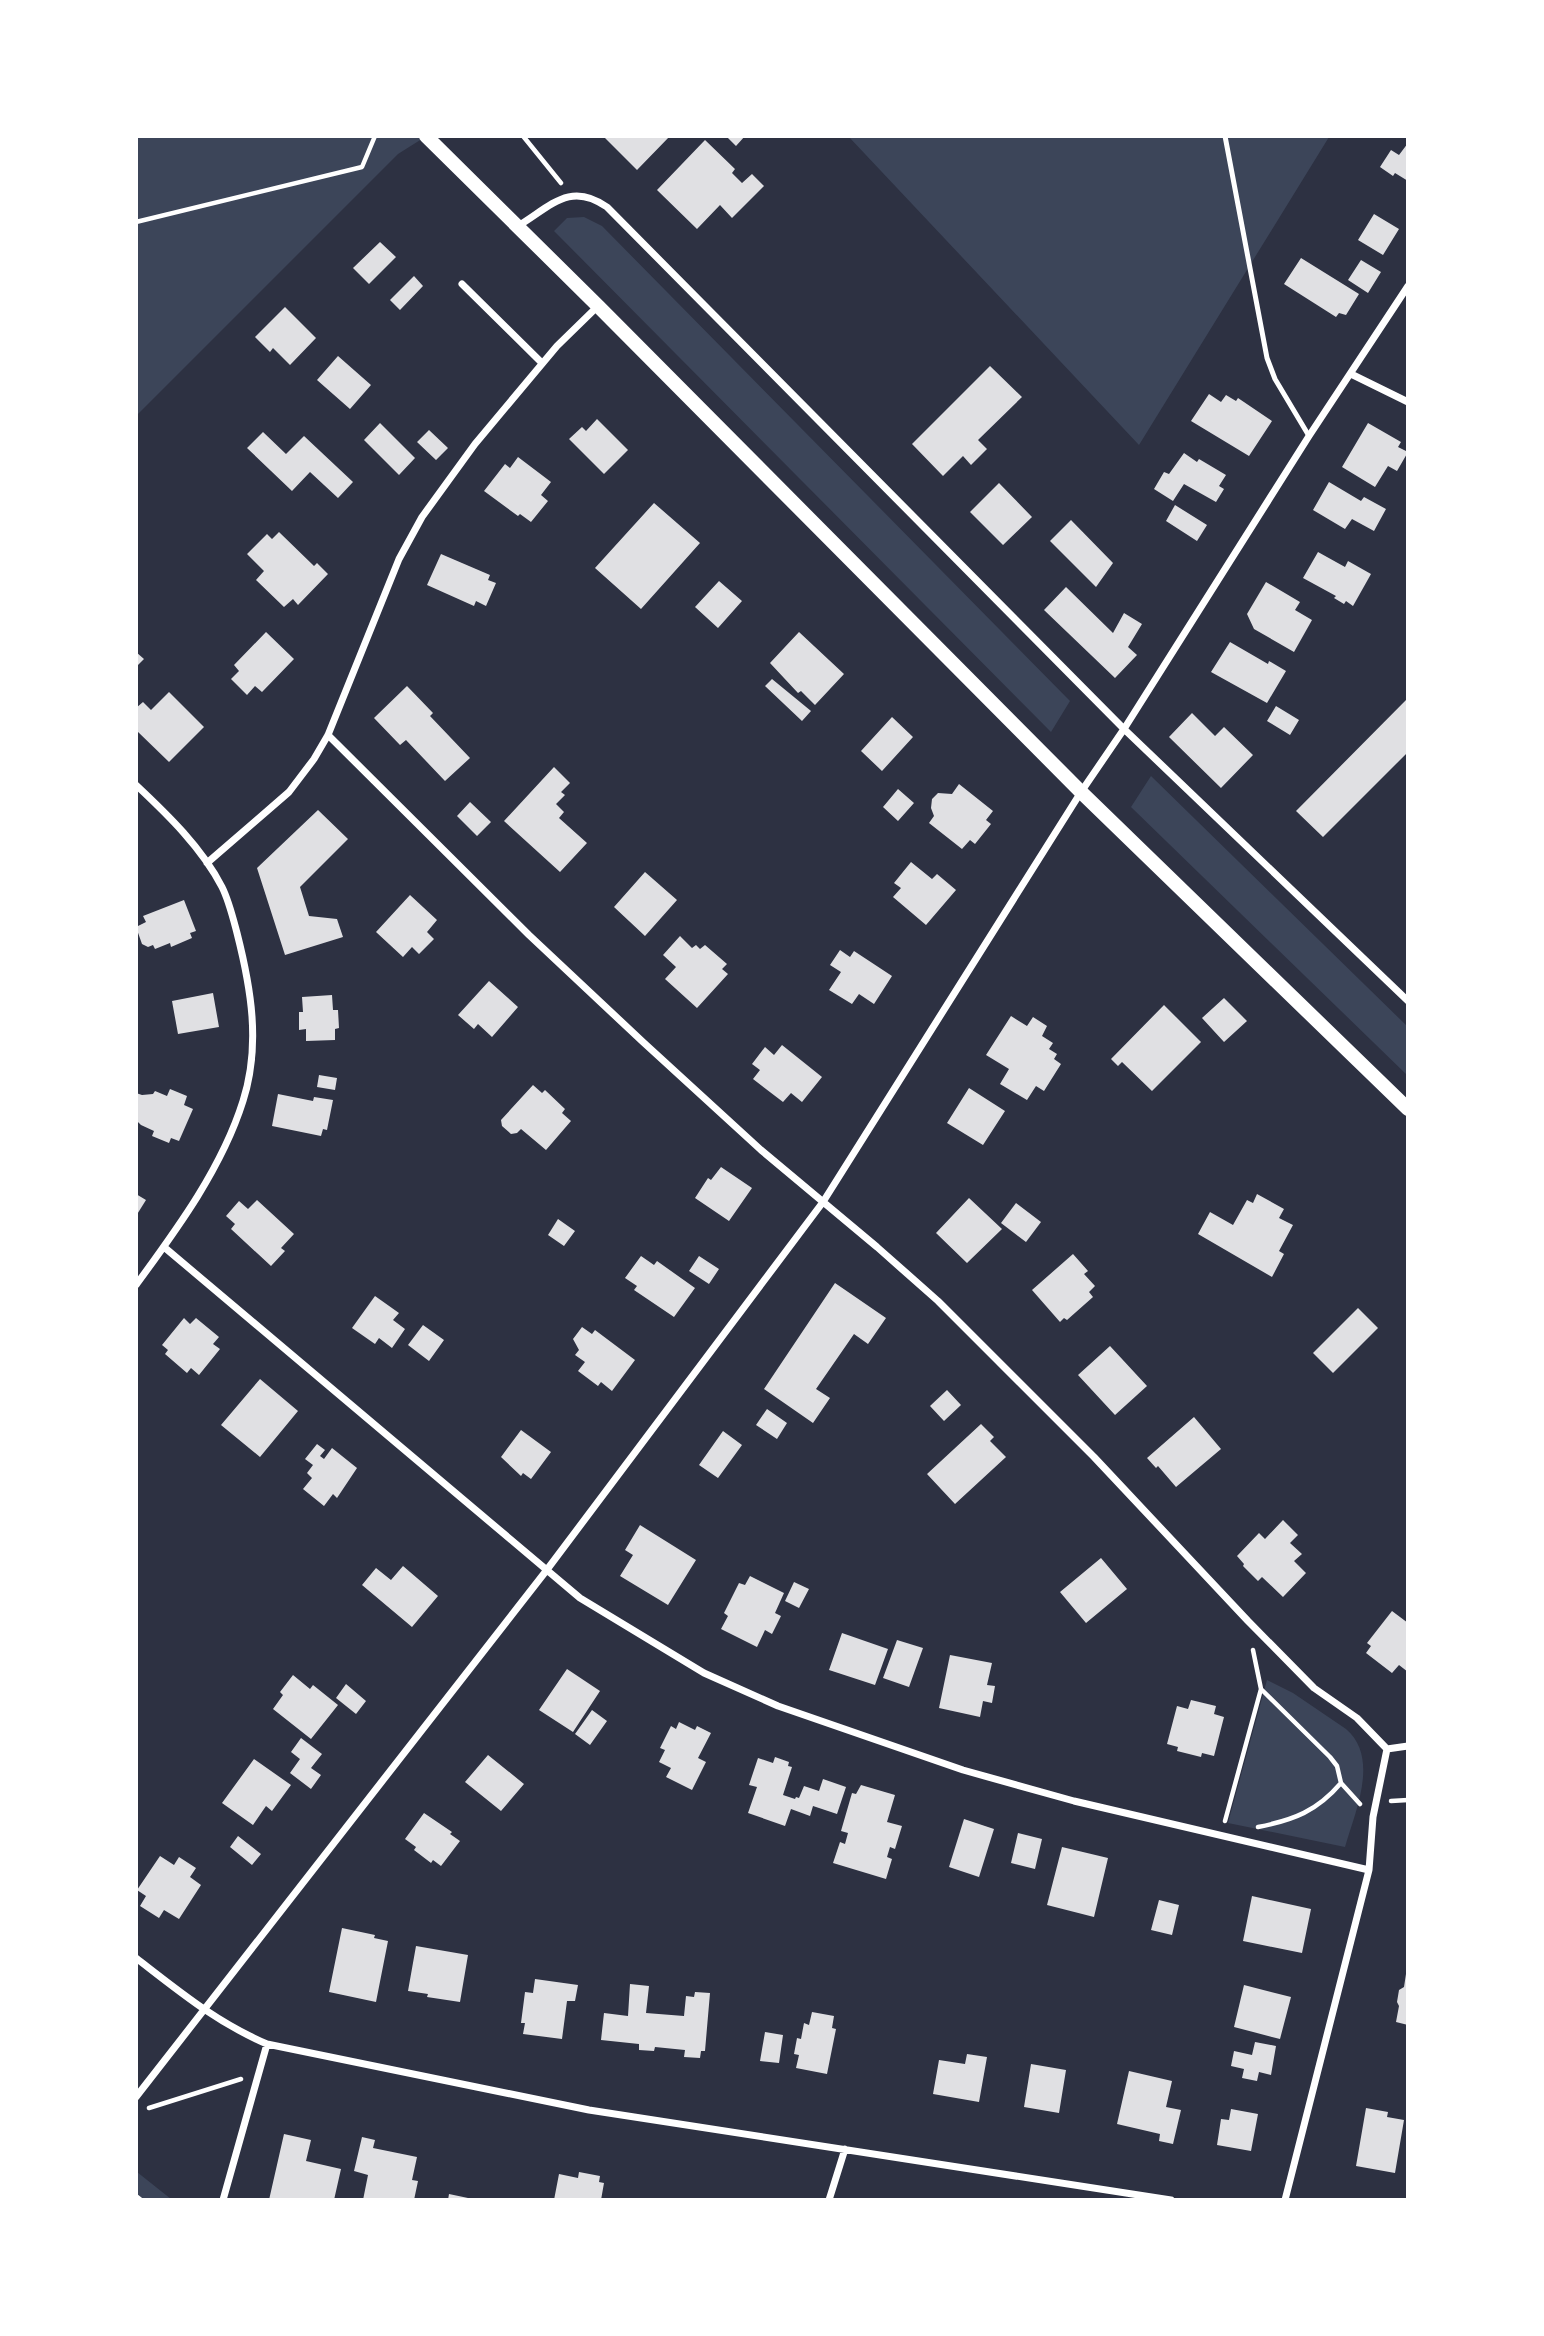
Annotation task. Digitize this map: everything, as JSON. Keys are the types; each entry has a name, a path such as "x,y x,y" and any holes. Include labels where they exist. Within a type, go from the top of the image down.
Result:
{"main road":[{"path":"426,136 1081,792 1408,1109"}],"street":[{"path":"518,226 570,195 581,194 607,206 1124,729 1408,1001"},
{"path":"462,284 542,363"},
{"path":"136,2097 546,1571 823,1202 1081,792 1408,286"},
{"path":"207,863 289,792 314,759 328,735 399,559 422,517 475,444 542,363 598,306"},
{"path":"1351,374 1408,402"},
{"path":"328,735 529,935 761,1150 937,1301 1094,1457 1314,1688 1357,1718 1387,1749"},
{"path":"136,785 184,835 207,863 223,889 247,976 254,1040 244,1100 232,1131 215,1166 164,1247 136,1285"},
{"path":"164,1247 580,1598 705,1673 778,1706 963,1770 1074,1801 1369,1870"},
{"path":"1387,1749 1408,1746"},
{"path":"1285,2200 1369,1870 1373,1817 1387,1749"},
{"path":"136,1958 203,2010 234,2030 267,2044 589,2110 1171,2200"},
{"path":"223,2200 267,2044"},
{"path":"829,2200 845,2149"}],"lane":[{"path":"1225,136 1268,358 1275,379 1309,436"}],"path":[{"path":"136,222 362,167 375,136"},
{"path":"523,136 570,195"},
{"path":"1221,1836 1261,1689 1248,1621"},
{"path":"1261,1689 1330,1757 1341,1783 1373,1817"},
{"path":"1252,1828 1286,1822 1306,1812 1327,1800 1341,1783"},
{"path":"136,2112 258,2074"},
{"path":"136,2196 141,2200"}],"shaded area":[{"path":"137,137 425,137 398,154 137,415"},
{"path":"849,137 1329,137 1139,445"},
{"path":"584,217 602,226 1070,701 1051,732 554,231 567,218"},
{"path":"1151,776 1407,1026 1407,1075 1131,807"},
{"path":"1267,1680 1293,1693 1346,1729 1356,1741 1362,1755 1362,1786 1345,1847 1228,1823"},
{"path":"137,2172 171,2199 137,2199"}],"building":[{"path":"603,136 670,136 637,170"},
{"path":"726,136 745,136 736,146"},
{"path":"705,140 735,169 732,173 742,183 752,174 764,186 732,218 720,205 697,229 657,190"},
{"path":"1408,143 1408,181 1395,173 1393,176 1380,167 1391,150 1399,155"},
{"path":"1374,214 1399,229 1383,255 1358,240"},
{"path":"380,242 396,257 369,284 353,268"},
{"path":"1301,258 1359,294 1346,315 1339,313 1336,317 1284,284"},
{"path":"1361,260 1381,272 1368,293 1348,280"},
{"path":"414,276 423,286 400,310 390,300"},
{"path":"285,307 316,338 290,365 273,348 270,352 255,337"},
{"path":"338,356 371,385 350,409 317,380"},
{"path":"990,366 1022,397 978,440 987,449 971,465 963,456 943,476 912,444"},
{"path":"1209,394 1221,402 1226,395 1236,401 1238,398 1272,421 1249,456 1191,421"},
{"path":"597,419 628,450 604,474 569,439 582,427 586,431"},
{"path":"380,423 415,458 399,475 364,440"},
{"path":"1368,423 1401,442 1398,447 1408,452 1397,471 1388,466 1375,487 1342,467"},
{"path":"429,430 448,448 436,460 417,442"},
{"path":"263,432 286,454 304,436 353,482 338,498 310,472 292,491 247,448"},
{"path":"1184,453 1226,475 1219,486 1224,489 1216,502 1184,484 1173,501 1154,489 1164,472 1169,474"},
{"path":"518,457 551,482 541,495 548,501 531,522 520,514 518,516 484,491 505,464 510,468"},
{"path":"1329,482 1361,501 1364,497 1386,509 1374,531 1352,519 1345,529 1313,510"},
{"path":"999,483 1032,517 1003,545 970,512"},
{"path":"654,503 700,543 641,609 595,568"},
{"path":"1175,505 1207,525 1197,541 1166,521"},
{"path":"1071,520 1113,563 1096,587 1050,541"},
{"path":"279,532 314,566 317,563 328,574 298,605 293,599 284,607 256,580 264,571 247,554 267,534 272,539"},
{"path":"1318,552 1345,567 1348,561 1371,574 1353,606 1346,601 1344,604 1334,598 1336,596 1303,578"},
{"path":"441,554 490,575 488,580 496,583 486,606 476,601 474,606 427,585"},
{"path":"719,581 742,601 718,628 695,607"},
{"path":"1266,582 1300,602 1295,610 1312,620 1294,652 1254,629 1247,614"},
{"path":"1066,587 1113,633 1124,613 1142,624 1128,647 1137,655 1115,678 1044,610"},
{"path":"266,632 294,659 262,692 255,686 247,695 231,679 239,671 234,665"},
{"path":"799,632 844,674 815,705 801,691 798,693 770,663"},
{"path":"1230,642 1286,671 1267,703 1211,672"},
{"path":"136,652 144,659 136,667"},
{"path":"772,679 811,711 802,721 765,686"},
{"path":"407,686 433,713 430,716 470,758 445,781 406,740 400,745 374,718"},
{"path":"169,692 204,727 169,762 136,730 136,708 143,702 151,710"},
{"path":"1408,698 1408,752 1323,837 1296,811"},
{"path":"1276,706 1299,720 1290,735 1267,721"},
{"path":"1192,713 1215,736 1224,727 1253,755 1221,788 1169,737"},
{"path":"892,717 913,737 882,771 861,751"},
{"path":"554,767 570,783 561,792 565,795 556,804 564,812 559,818 587,843 560,872 504,821"},
{"path":"959,784 993,811 986,820 991,824 975,844 970,840 962,849 929,823 934,816 932,799 938,793 952,794"},
{"path":"898,789 914,803 898,821 883,807"},
{"path":"470,802 491,822 477,836 457,816"},
{"path":"318,810 348,839 300,887 309,916 337,919 343,937 285,955 257,868"},
{"path":"911,862 932,879 937,874 956,890 926,925 893,897 901,888 894,883"},
{"path":"645,872 677,900 645,936 614,907"},
{"path":"410,895 437,920 427,932 434,939 419,954 412,947 403,957 376,932"},
{"path":"184,900 196,931 190,933 192,938 171,947 170,943 155,949 153,945 148,947 142,944 136,927 146,922 143,916"},
{"path":"680,936 692,948 696,945 700,949 705,945 727,964 722,969 728,974 697,1008 665,979 676,967 663,955"},
{"path":"840,950 850,957 854,951 892,976 874,1004 859,994 852,1004 829,990 841,972 830,965"},
{"path":"489,981 518,1007 492,1037 478,1024 474,1029 458,1015"},
{"path":"213,993 219,1027 178,1034 172,1001"},
{"path":"332,995 333,1010 338,1010 339,1028 335,1029 335,1040 306,1041 306,1029 299,1030 299,1012 303,1012 302,997"},
{"path":"1224,998 1247,1021 1224,1042 1202,1018"},
{"path":"1164,1005 1201,1042 1152,1091 1122,1062 1118,1066 1111,1059"},
{"path":"1011,1016 1027,1026 1033,1017 1047,1026 1042,1036 1053,1043 1049,1049 1057,1054 1054,1059 1061,1064 1044,1091 1036,1086 1027,1100 1000,1084 1009,1069 986,1055"},
{"path":"782,1045 822,1077 802,1102 791,1093 783,1102 753,1079 760,1070 752,1064 765,1047 774,1055"},
{"path":"319,1075 337,1078 335,1090 317,1087"},
{"path":"533,1085 542,1093 545,1090 565,1109 562,1113 571,1121 546,1150 521,1129 511,1134 502,1126 501,1120"},
{"path":"969,1088 1005,1111 983,1145 947,1123"},
{"path":"170,1089 187,1096 184,1105 193,1109 179,1141 171,1138 169,1143 152,1136 154,1131 136,1120 136,1093 153,1094 155,1091 167,1096"},
{"path":"278,1094 313,1101 314,1097 333,1100 327,1130 323,1129 321,1136 272,1126"},
{"path":"721,1167 752,1188 729,1221 695,1198 708,1178 711,1180"},
{"path":"136,1194 146,1200 136,1216"},
{"path":"1257,1194 1284,1209 1279,1218 1293,1225 1279,1251 1284,1254 1272,1277 1198,1234 1210,1212 1233,1225 1247,1200 1253,1203"},
{"path":"969,1198 1002,1229 967,1263 936,1233"},
{"path":"257,1200 294,1234 281,1248 285,1251 271,1266 231,1229 235,1224 226,1216 239,1201 248,1209"},
{"path":"1016,1203 1041,1222 1026,1242 1001,1223"},
{"path":"558,1219 575,1231 564,1246 548,1235"},
{"path":"1073,1254 1088,1271 1084,1274 1095,1286 1089,1292 1093,1297 1067,1320 1064,1318 1060,1322 1032,1290"},
{"path":"641,1256 654,1265 657,1261 695,1288 674,1317 634,1290 637,1286 625,1278"},
{"path":"699,1256 719,1269 709,1284 689,1271"},
{"path":"835,1283 886,1318 868,1344 854,1334 816,1389 830,1398 813,1423 764,1389"},
{"path":"375,1296 399,1313 393,1320 405,1329 392,1348 379,1338 375,1344 352,1328"},
{"path":"1358,1308 1378,1328 1333,1373 1313,1353"},
{"path":"184,1318 190,1324 196,1318 219,1337 213,1344 220,1349 199,1375 191,1368 187,1373 165,1354 168,1350 162,1345"},
{"path":"423,1325 444,1340 429,1361 408,1345"},
{"path":"582,1327 592,1334 595,1330 635,1360 612,1391 601,1382 598,1386 578,1371 585,1362 575,1355 579,1350 573,1339"},
{"path":"1110,1346 1147,1386 1115,1415 1078,1375"},
{"path":"260,1379 298,1411 260,1457 221,1425"},
{"path":"947,1390 961,1405 944,1421 930,1406"},
{"path":"767,1409 787,1423 777,1439 756,1425"},
{"path":"1194,1417 1221,1449 1176,1487 1158,1466 1156,1468 1147,1458"},
{"path":"981,1424 994,1437 990,1441 1006,1457 955,1504 927,1474"},
{"path":"521,1430 551,1452 531,1479 523,1473 521,1476 501,1457"},
{"path":"723,1431 742,1445 718,1478 699,1465"},
{"path":"317,1444 325,1450 320,1456 324,1459 332,1448 357,1468 337,1498 333,1494 324,1506 303,1489 312,1478 307,1473 313,1465 305,1459"},
{"path":"1283,1520 1298,1535 1290,1543 1302,1554 1294,1561 1306,1573 1283,1597 1262,1577 1258,1581 1237,1556 1259,1533 1265,1539"},
{"path":"640,1525 696,1560 668,1605 620,1576 633,1555 625,1550"},
{"path":"1101,1558 1127,1589 1086,1623 1060,1592"},
{"path":"403,1566 438,1596 412,1627 362,1585 376,1568 391,1580"},
{"path":"750,1576 784,1593 775,1613 781,1616 772,1634 765,1630 757,1647 721,1629 728,1616 724,1613 739,1583 745,1585"},
{"path":"794,1582 809,1589 799,1608 785,1601"},
{"path":"1392,1611 1408,1623 1408,1672 1399,1665 1392,1673 1366,1653 1371,1646 1367,1643"},
{"path":"842,1633 888,1649 875,1685 829,1670"},
{"path":"897,1640 923,1648 909,1687 883,1678"},
{"path":"950,1655 992,1663 987,1685 995,1686 992,1703 983,1701 980,1717 939,1708"},
{"path":"567,1669 600,1691 573,1732 539,1710"},
{"path":"293,1675 310,1689 313,1685 338,1705 311,1739 273,1709 283,1695 280,1692"},
{"path":"346,1684 366,1701 356,1714 336,1698"},
{"path":"1191,1700 1216,1706 1214,1714 1224,1717 1214,1756 1202,1753 1201,1757 1177,1751 1178,1747 1167,1744 1177,1706 1188,1709"},
{"path":"592,1710 607,1721 590,1745 575,1734"},
{"path":"679,1722 695,1730 697,1726 711,1733 698,1758 706,1762 692,1790 666,1777 671,1768 659,1762 665,1750 660,1748 671,1726 676,1729"},
{"path":"301,1738 322,1754 311,1768 321,1775 311,1789 290,1773 300,1759 291,1752"},
{"path":"488,1755 524,1784 501,1811 465,1782"},
{"path":"775,1757 789,1762 788,1766 792,1767 783,1795 799,1798 804,1786 819,1791 823,1779 846,1787 837,1814 813,1806 810,1816 791,1809 785,1826 748,1813 757,1787 749,1785 758,1758 773,1763"},
{"path":"254,1759 291,1785 272,1811 266,1806 253,1825 222,1803"},
{"path":"861,1785 895,1795 887,1822 902,1826 895,1849 890,1847 887,1857 892,1859 886,1879 833,1863 840,1842 845,1844 848,1833 841,1831 852,1793 856,1794"},
{"path":"424,1813 452,1832 450,1834 460,1841 441,1866 433,1860 431,1863 405,1839"},
{"path":"964,1819 994,1829 979,1877 949,1867"},
{"path":"1018,1833 1042,1839 1035,1869 1011,1863"},
{"path":"238,1836 261,1854 252,1865 230,1847"},
{"path":"1062,1847 1108,1858 1094,1917 1047,1905"},
{"path":"160,1856 174,1865 179,1857 196,1868 190,1877 201,1885 179,1919 164,1910 159,1918 140,1906 146,1896 137,1890"},
{"path":"1252,1896 1311,1909 1302,1953 1243,1941"},
{"path":"1159,1900 1179,1905 1172,1935 1151,1930"},
{"path":"342,1928 375,1935 374,1938 388,1941 376,2002 329,1992"},
{"path":"416,1946 468,1955 460,2002 408,1991"},
{"path":"1406,1974 1408,2025 1396,2022 1399,1990 1404,1987"},
{"path":"535,1979 578,1985 575,2001 567,2001 562,2039 523,2034 525,2023 521,2023 525,1992 533,1993"},
{"path":"630,1984 649,1986 646,2013 684,2016 686,1996 694,1997 695,1992 710,1993 705,2051 701,2051 700,2058 684,2057 685,2050 655,2047 654,2051 639,2050 639,2044 601,2040 604,2013 628,2016"},
{"path":"1244,1985 1291,1997 1280,2039 1234,2027"},
{"path":"812,2012 834,2016 832,2028 836,2029 827,2074 796,2068 799,2055 794,2054 797,2038 801,2039 804,2023 809,2025"},
{"path":"765,2032 783,2035 779,2063 760,2061"},
{"path":"1255,2042 1276,2046 1271,2075 1259,2072 1257,2081 1242,2078 1244,2069 1231,2066 1234,2051 1252,2055"},
{"path":"967,2054 987,2057 979,2102 933,2094 939,2060 965,2064"},
{"path":"1031,2064 1066,2070 1059,2113 1024,2107"},
{"path":"1129,2071 1172,2081 1166,2107 1181,2110 1173,2144 1159,2141 1160,2134 1117,2124"},
{"path":"1366,2108 1388,2112 1387,2117 1404,2120 1395,2173 1356,2166"},
{"path":"1231,2109 1258,2114 1251,2151 1217,2145 1221,2119 1229,2120"},
{"path":"284,2134 311,2140 306,2161 341,2169 334,2200 269,2200"},
{"path":"362,2137 375,2140 373,2148 417,2157 412,2180 418,2181 414,2200 363,2200 368,2175 354,2171"},
{"path":"579,2172 600,2176 599,2182 604,2183 601,2200 554,2200 559,2174 578,2178"},
{"path":"449,2194 468,2198 468,2200 448,2200"}]}
